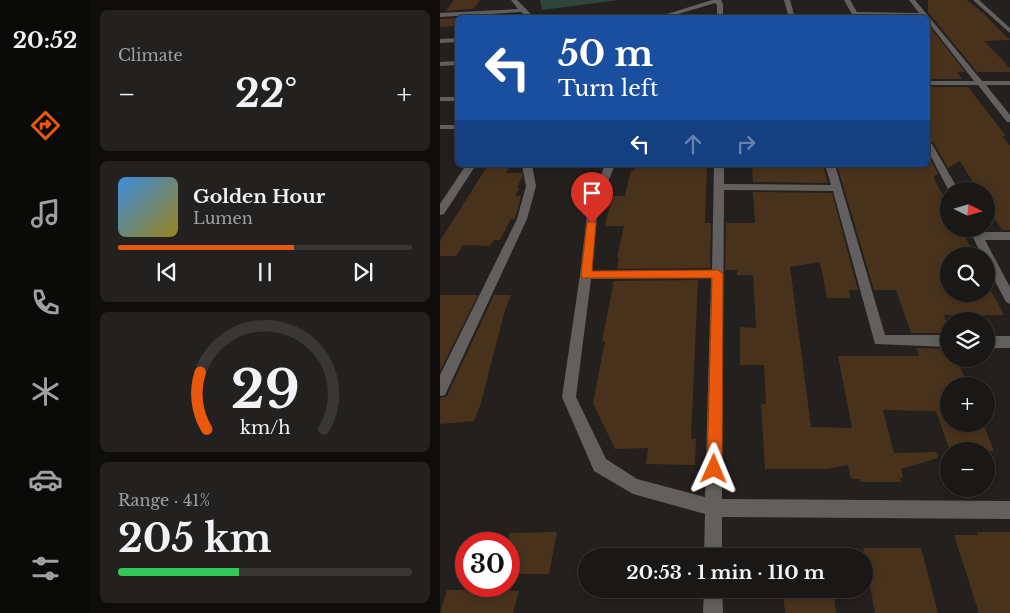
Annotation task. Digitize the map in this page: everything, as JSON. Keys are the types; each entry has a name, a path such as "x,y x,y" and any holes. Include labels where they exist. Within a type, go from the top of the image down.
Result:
{"street":[{"path":"514,0 528,15"},
{"path":"666,15 717,0 720,4 720,15"},
{"path":"787,0 791,15"},
{"path":"847,0 856,15"},
{"path":"912,0 924,15"},
{"path":"976,0 1010,31"},
{"path":"440,15 522,10"},
{"path":"930,22 1010,120"},
{"path":"440,41 455,40"},
{"path":"440,64 455,63"},
{"path":"930,83 1010,83"},
{"path":"440,99 455,99"},
{"path":"440,127 455,127"},
{"path":"440,135 455,135"},
{"path":"930,148 949,182"},
{"path":"440,212 471,167"},
{"path":"440,390 522,220 531,186 527,167"},
{"path":"609,167 594,206 569,397 600,465 633,486 714,508 1010,510"},
{"path":"713,548 719,167"},
{"path":"830,167 880,340 940,341"},
{"path":"719,187 835,188"},
{"path":"995,234 1010,236"},
{"path":"979,238 1010,299"},
{"path":"586,275 718,274"},
{"path":"995,342 1010,342"},
{"path":"713,598 713,613"}],"green space":[{"path":"540,0 619,0 542,10"}],"building":[{"path":"454,0 480,0 473,9 446,11"},
{"path":"928,0 967,0 984,14 1010,40 984,41 1010,68 1010,72 977,72 928,12"},
{"path":"455,18 455,26 440,27 440,19"},
{"path":"930,27 965,72 957,72 962,79 930,79"},
{"path":"930,87 968,87 1006,136 1002,136 1010,146 1010,230 1002,230 995,219 995,182 973,182 960,161 948,168 934,143 930,140"},
{"path":"930,158 938,174 933,177 940,190 940,238 966,238 970,247 940,247 940,302 995,302 995,298 1004,315 995,315 995,312 940,312 940,333 911,333 896,290 874,290 838,167 930,167"},
{"path":"487,167 509,167 506,173 522,173 515,196 521,196 515,219 511,219 500,240 494,240 490,246 463,245 456,256 440,256 440,241"},
{"path":"635,167 707,167 705,223 711,223 710,268 617,269 619,257 617,257 624,226 605,226 612,196 625,196 631,171 634,171"},
{"path":"752,167 824,167 828,183 753,182"},
{"path":"753,192 832,193 858,290 849,290 850,298 827,298 820,262 790,267 811,427 852,428 838,356 919,356 916,348 940,349 940,367 960,367 964,377 940,377 940,422 936,411 883,410 894,453 937,452 938,458 901,469 903,478 900,478 901,482 860,482 860,479 851,479 848,465 826,469 765,469 761,404 766,404 764,365 740,365 740,327 756,328 753,275 737,275 737,270 725,270 726,223 755,223"},
{"path":"698,280 691,439 696,439 695,465 646,464 648,448 615,449 593,403 605,341 602,341 614,281"},
{"path":"440,295 478,295 440,371"},
{"path":"494,295 511,295 505,310 480,406 474,421 440,424 440,398 447,396"},
{"path":"943,432 986,432 990,442 947,442"},
{"path":"557,532 549,574 520,574 520,533"},
{"path":"977,532 1010,532 1010,613 979,613 954,535 978,535"},
{"path":"780,547 827,548 780,548"},
{"path":"873,548 921,548 938,613 875,613 872,598"},
{"path":"447,590 455,590 455,597 517,597 513,613 440,613"},
{"path":"784,598 834,598 836,613 785,613"}],"route":[{"path":"592,223 586,275 718,274 714,469"}]}
